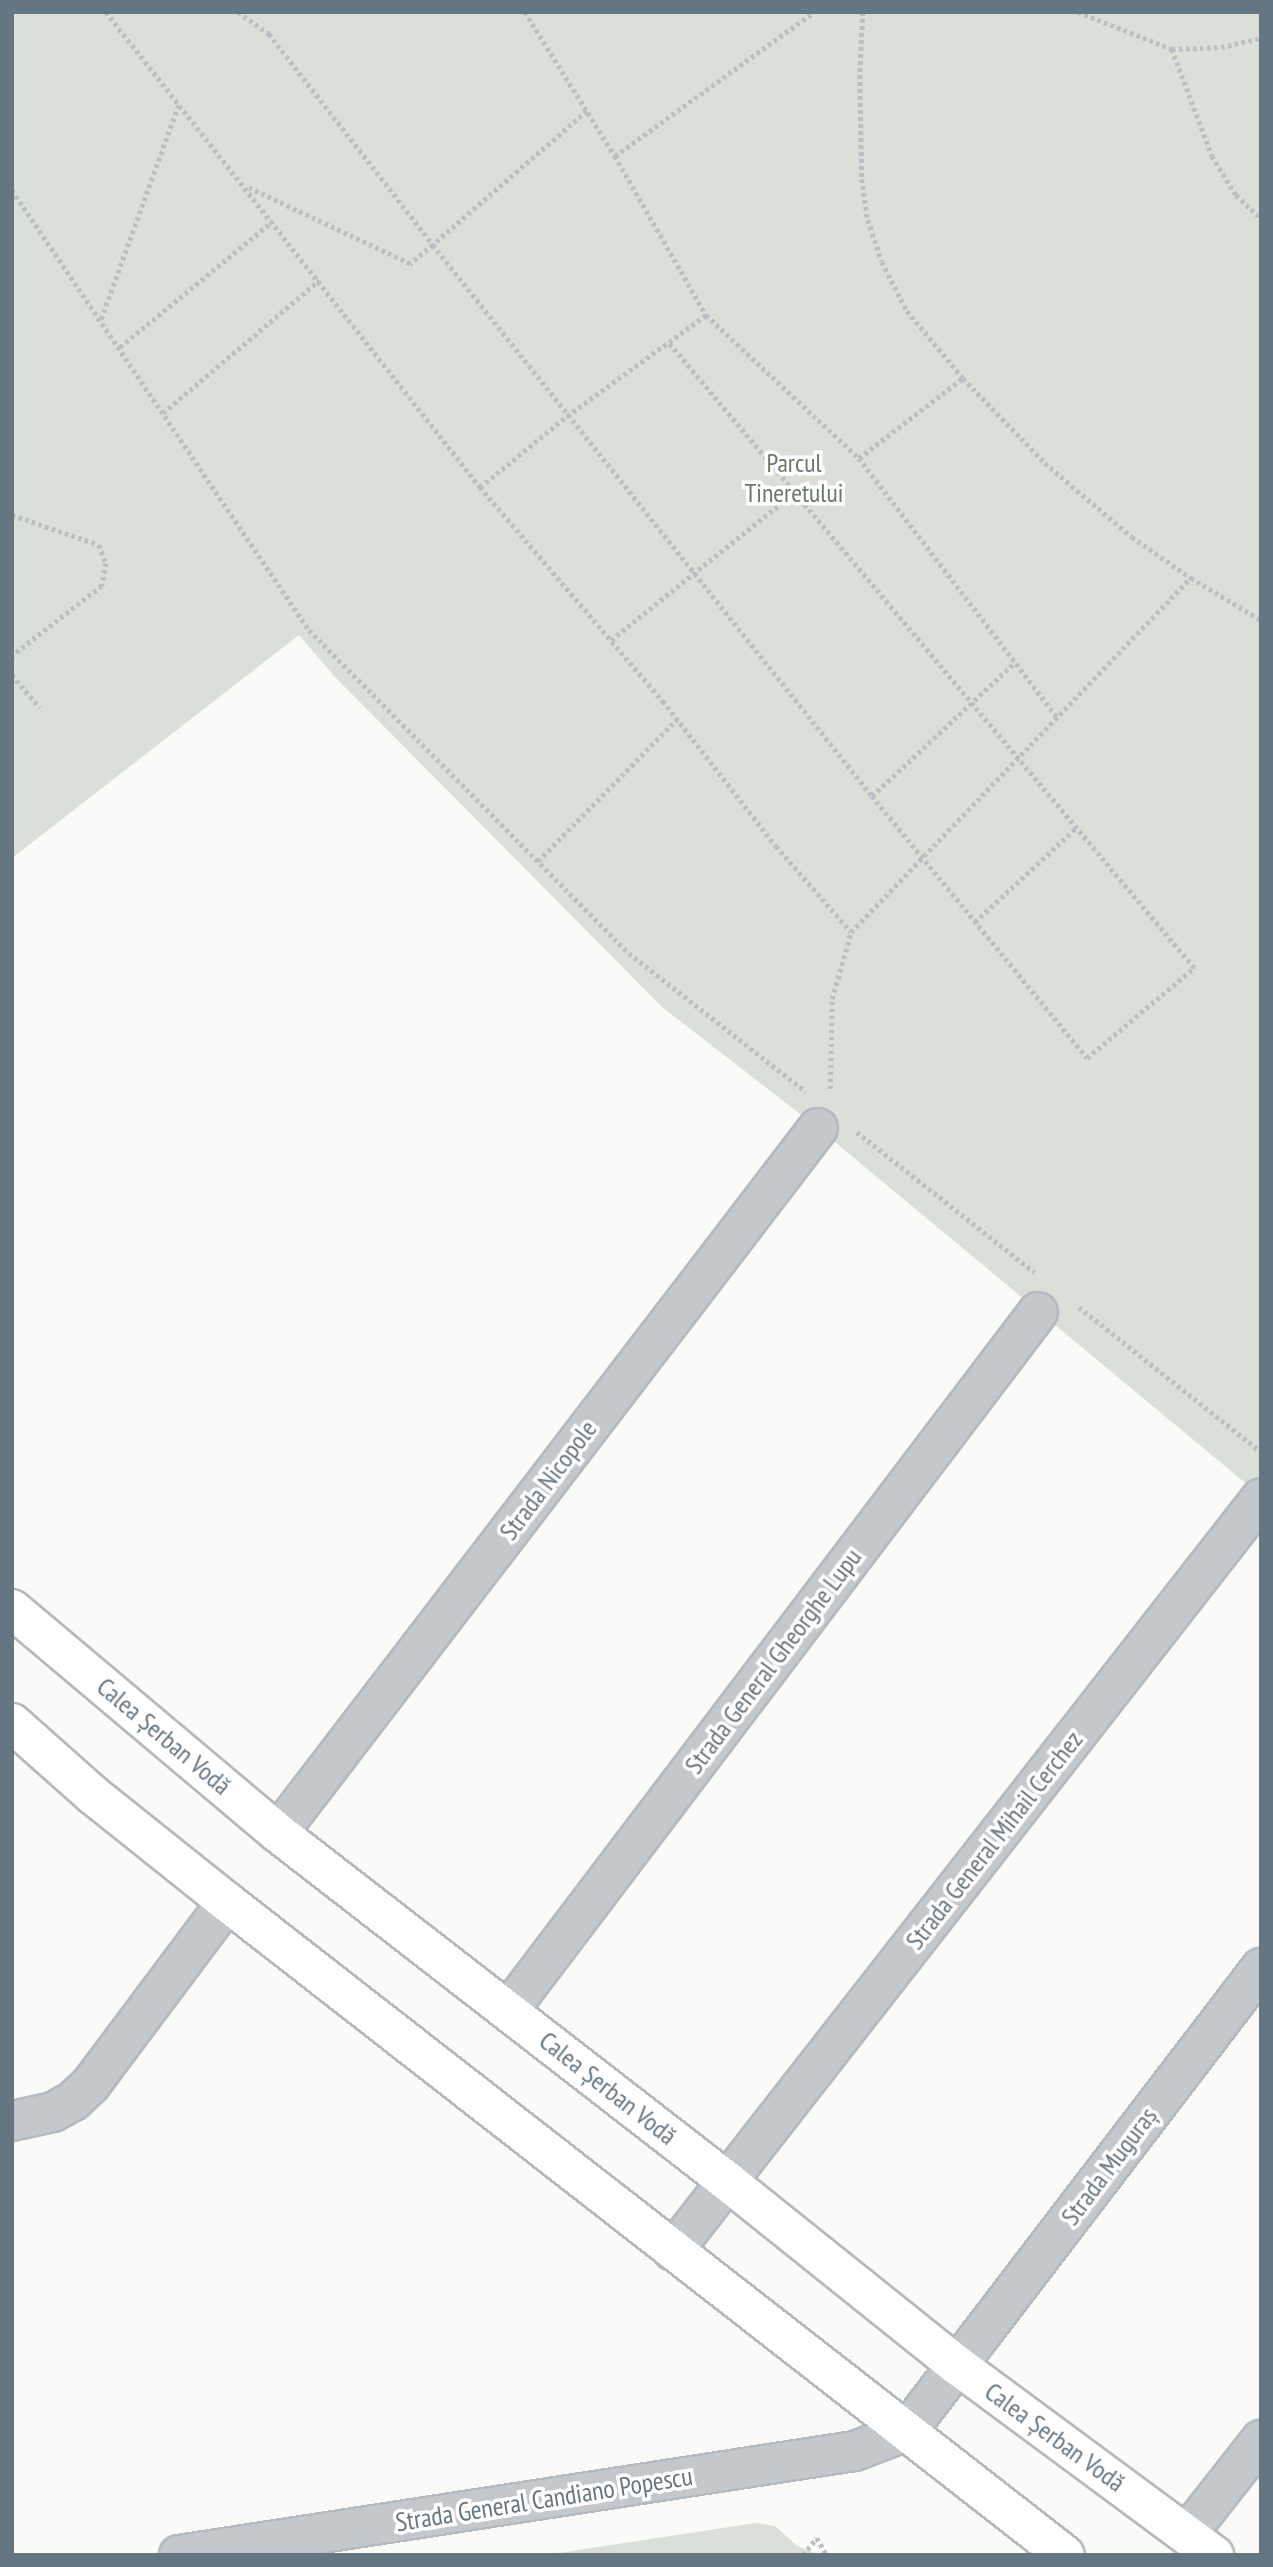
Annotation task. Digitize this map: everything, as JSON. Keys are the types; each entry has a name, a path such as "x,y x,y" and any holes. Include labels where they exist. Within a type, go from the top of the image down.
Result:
{"main road":[{"name":"Calea Șerban Vodă","path":"12,1609 278,1833 727,2181 957,2365 1200,2544"},
{"path":"12,1723 93,1795 227,1902 1065,2555"}],"street":[{"name":"Strada Nicopole","path":"278,1833 818,1106"},
{"name":"Strada General Gheorghe Lupu","path":"508,2011 1038,1312"},
{"name":"Strada General Mihail Cerchez","path":"673,2251 1261,1499"},
{"path":"12,2121 53,2112 74,2101 91,2084 227,1902"},
{"name":"Strada Muguraș","path":"907,2431 1261,1968"},
{"name":"Strada General Candiano Popescu","path":"179,2555 855,2451 907,2431"},
{"path":"1200,2544 1261,2440"}],"path":[{"path":"106,12 480,487 677,719 776,846 851,932"},
{"path":"238,12 269,34 567,416 922,858 1087,1058 1194,968 668,342"},
{"path":"525,12 615,156 706,315 859,458 1057,717"},
{"path":"615,156 814,12"},
{"path":"863,12 859,75 862,166 868,220 882,262 907,311 963,378 1045,463 1132,537 1191,578 1261,620"},
{"path":"1077,12 1172,48 1221,47 1261,38"},
{"path":"1172,48 1212,156 1236,195 1261,218"},
{"path":"101,319 180,103"},
{"path":"246,187 410,264 587,111"},
{"path":"12,190 309,630 629,953 818,1106"},
{"path":"120,347 273,221"},
{"path":"163,413 319,280"},
{"path":"480,487 567,416 706,315"},
{"path":"859,458 963,378"},
{"path":"611,640 796,492"},
{"path":"12,515 99,545 106,563 102,586 12,656"},
{"path":"818,1106 832,999 851,932 1191,578"},
{"path":"872,796 1015,662"},
{"path":"12,676 40,708"},
{"path":"538,861 677,719"},
{"path":"975,922 1077,827"},
{"path":"803,2555 817,2539 827,2555"}],"green space":[{"name":"Parcul Tineretului","path":"12,12 1261,12 1261,1496 818,1128 662,1007 335,677 299,635 12,858"},
{"path":"756,2523 775,2526 796,2545 818,2555 545,2555"}]}
